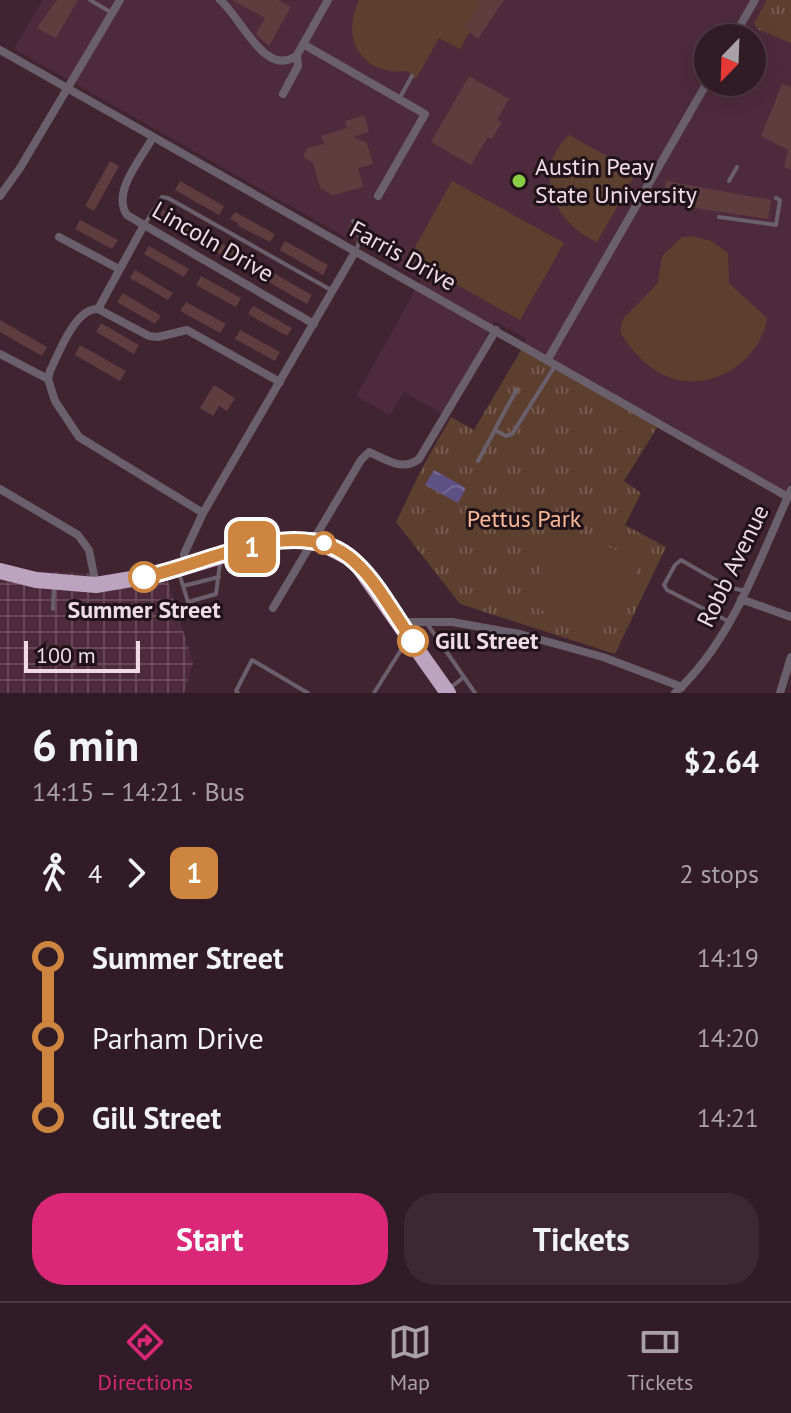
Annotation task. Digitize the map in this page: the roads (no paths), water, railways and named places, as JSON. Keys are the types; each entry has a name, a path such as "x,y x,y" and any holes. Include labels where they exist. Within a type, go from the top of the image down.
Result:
{"highway":[{"path":"0,571 54,583 96,585 182,575 221,556 276,540 314,540 354,560 448,692"}],"street":[{"path":"0,196 120,0"},
{"path":"220,0 230,8 260,49 282,62 297,55 328,0"},
{"path":"741,24 755,0"},
{"path":"303,44 425,114 378,196"},
{"name":"Farris Drive","path":"1,54 68,87 355,252 789,493"},
{"path":"283,94 298,66 297,55"},
{"path":"552,362 700,96"},
{"name":"Lincoln Drive","path":"153,137 122,195 122,207 127,215 314,324"},
{"path":"98,309 144,225"},
{"path":"59,237 119,269"},
{"path":"182,575 184,554 203,513 355,252"},
{"path":"203,513 79,437 55,401 48,379 50,371 78,319 86,311 98,309 149,336 187,330 280,382"},
{"path":"273,608 361,460 369,452 400,465 411,466 419,459 496,330"},
{"path":"0,354 48,379"},
{"path":"0,489 78,535 89,550 96,585"},
{"name":"Robb Avenue","path":"679,690 719,642 789,493"},
{"path":"743,595 791,617"},
{"path":"400,622 452,622 520,634 603,657 679,690"},
{"path":"780,693 791,657"}],"lane":[{"path":"90,0 112,14"},
{"path":"399,99 412,76"},
{"path":"729,181 737,167"},
{"path":"144,225 157,202 162,197 168,198 333,291"},
{"path":"719,217 776,225 780,200 776,198"},
{"path":"353,221 361,233 361,241 355,252"},
{"path":"495,430 506,436 512,434 552,362"},
{"path":"478,461 517,389"},
{"path":"219,577 182,575 188,602 216,594 219,577 221,556"},
{"path":"730,622 667,590 664,585 681,560 743,595"},
{"path":"53,609 54,583"},
{"path":"718,616 728,587"},
{"path":"427,623 475,693"},
{"path":"374,693 410,637"},
{"path":"238,693 236,691 252,660 308,693"},
{"path":"448,692 464,677"}],"water":[{"path":"434,470 466,488 458,503 425,485"}],"place":[{"name":"Austin Peay State University","path":"519,181"},
{"name":"Summer Street","path":"144,577"},
{"name":"Gill Street","path":"413,641"}],"park label":[{"name":"Pettus Park","path":"524,519"}]}
